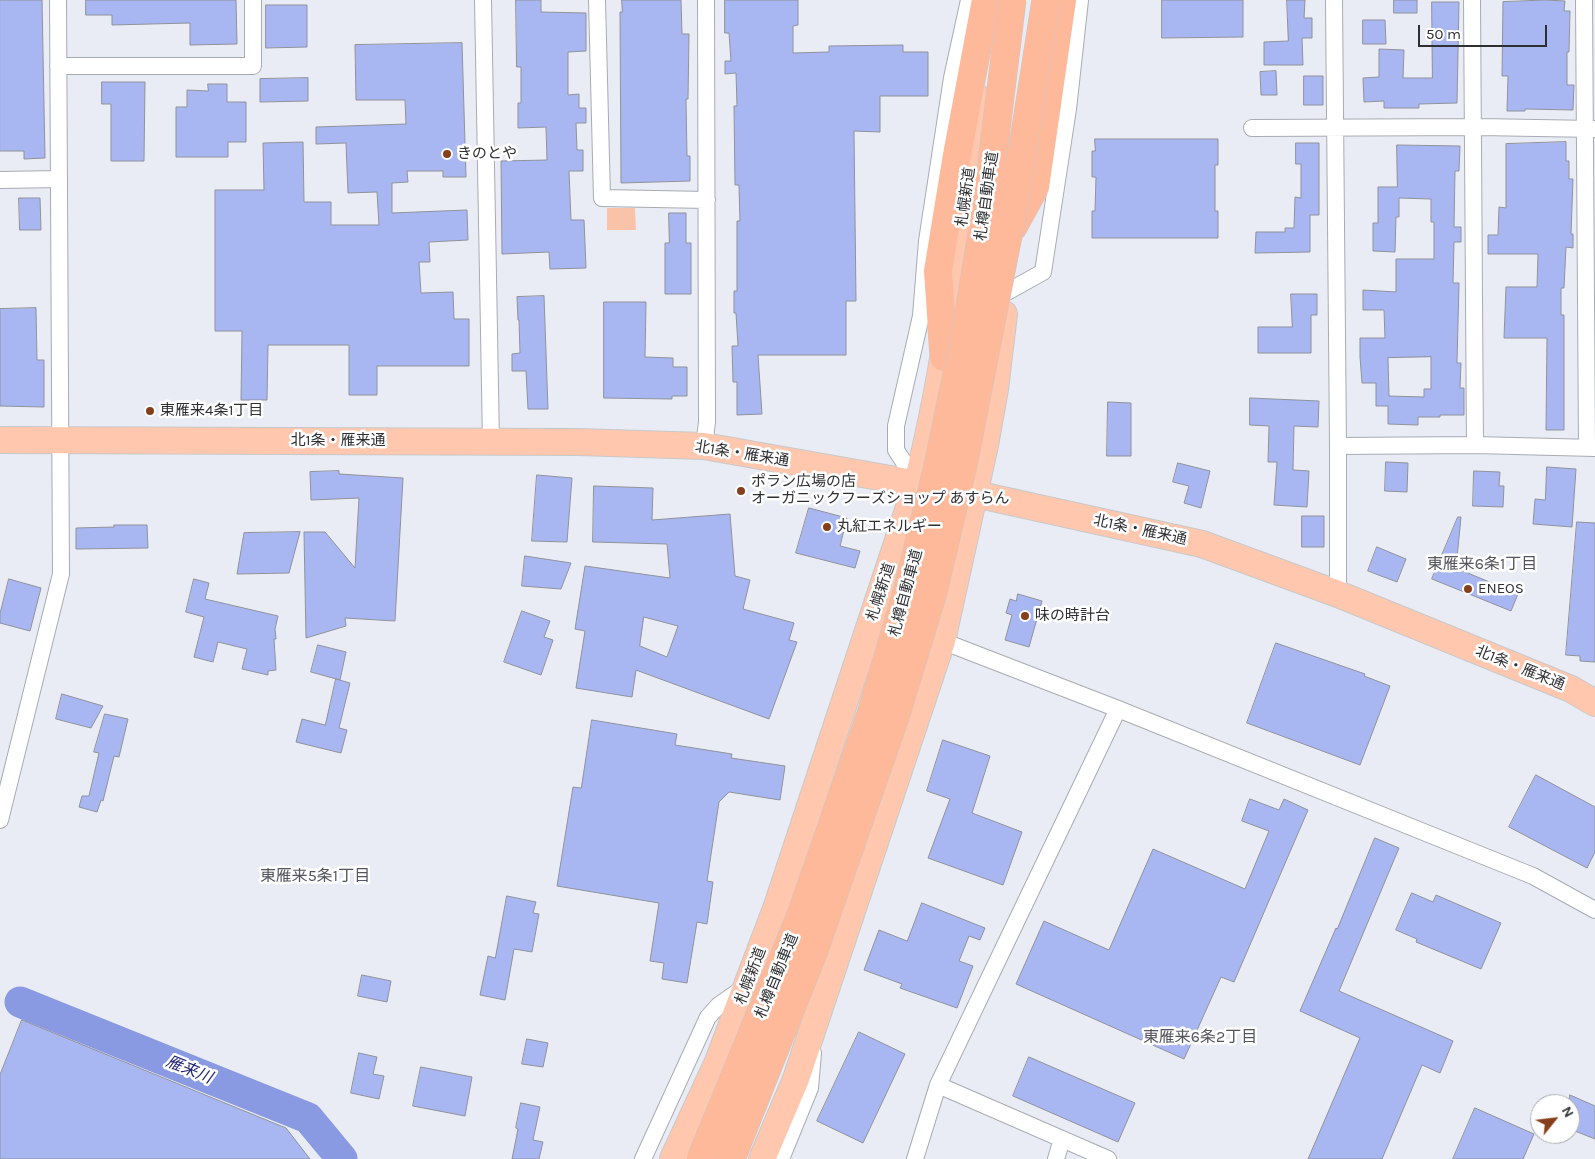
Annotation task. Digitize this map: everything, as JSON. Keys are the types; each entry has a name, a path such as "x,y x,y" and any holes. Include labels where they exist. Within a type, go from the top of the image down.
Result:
{"highway":[{"path":"944,357 938,271 957,155 986,0"},
{"name":"札幌新道","path":"673,1159 717,1064 777,906 917,483 930,433 944,357 994,0"},
{"name":"札樽自動車道","path":"701,1159 801,915 872,711 907,592 937,470 965,336 987,203 1012,0"},
{"path":"762,1159 796,1080 942,641 975,494 995,388 1007,292 1013,227 1018,132 1032,0"},
{"name":"札樽自動車道","path":"731,1159 814,953 896,714 933,592 963,465 1011,219 1046,0"},
{"path":"1013,227 1035,187 1062,0"},
{"name":"北1条・雁来通","path":"0,440 578,442 704,446 975,494 1202,544 1338,594 1571,690 1595,703"}],"street":[{"path":"0,820 60,574 58,0"},
{"path":"58,66 253,66 253,0"},
{"path":"483,0 491,442"},
{"path":"597,0 602,198 707,200"},
{"path":"704,446 707,422 706,0"},
{"path":"917,483 896,450 896,426 921,316 927,241 952,78 969,0"},
{"path":"1007,292 1043,272 1068,109 1080,0"},
{"path":"1334,0 1338,594"},
{"path":"1472,0 1475,445"},
{"path":"1338,446 1475,445 1591,448 1590,129 1584,0"},
{"path":"1252,128 1473,127 1590,129"},
{"path":"0,180 59,179"},
{"path":"942,641 1118,709 1533,876 1595,910"},
{"path":"915,1159 938,1085 1118,709"},
{"path":"643,1159 708,1017 719,1005 747,985"},
{"path":"781,1159 810,1088 815,1021"},
{"path":"938,1085 1108,1159"},
{"path":"1056,1159 1062,1139"}],"shaded area":[{"path":"607,208 635,208 636,230 607,230"}],"building":[{"path":"0,0 42,0 45,158 24,159 24,151 0,151"},
{"path":"86,0 236,0 237,44 190,45 190,23 112,25 112,15 86,15"},
{"path":"516,0 541,0 541,12 586,13 586,51 568,52 568,95 579,94 579,108 586,108 586,123 576,123 577,150 583,150 583,171 569,171 571,220 584,220 586,268 550,269 549,252 502,254 501,161 547,160 546,127 518,128 518,103 521,103 521,67 517,67"},
{"path":"622,0 681,0 682,34 689,34 688,99 686,99 687,156 690,156 690,181 621,183 620,12 622,12"},
{"path":"725,0 798,0 798,25 793,26 793,53 829,52 829,46 903,45 903,52 928,52 928,96 880,96 880,132 854,131 856,301 846,301 846,355 758,355 762,414 737,415 737,382 733,382 732,346 738,346 736,313 734,313 734,291 737,291 737,221 740,221 739,185 735,185 734,106 737,106 736,73 725,74 725,61 731,61 729,33 725,33"},
{"path":"1162,0 1243,0 1243,37 1162,38"},
{"path":"1287,0 1305,0 1304,18 1312,18 1312,38 1302,38 1303,65 1264,65 1264,42 1288,41"},
{"path":"1394,0 1417,0 1417,13 1394,13"},
{"path":"1565,1 1564,11 1570,11 1567,85 1574,85 1573,110 1525,109 1525,111 1507,111 1508,76 1502,76 1503,2"},
{"path":"1432,2 1459,2 1457,103 1419,104 1419,108 1384,108 1384,101 1364,102 1363,78 1379,77 1379,49 1404,50 1403,78 1432,78"},
{"path":"266,5 307,5 307,47 266,48"},
{"path":"1363,20 1385,20 1386,44 1363,44"},
{"path":"462,43 466,177 443,177 443,171 407,171 408,182 392,183 392,213 467,210 468,240 429,242 430,262 419,262 421,293 453,292 454,319 469,319 469,366 377,366 377,395 349,395 349,345 268,345 267,400 241,400 242,331 215,331 215,190 264,190 263,143 303,142 304,202 331,202 331,225 379,225 377,192 348,193 346,143 316,144 316,127 406,124 405,100 356,100 355,45"},
{"path":"1276,71 1277,95 1261,95 1260,72"},
{"path":"1304,76 1323,76 1323,105 1304,105"},
{"path":"308,78 308,101 260,102 260,79"},
{"path":"102,82 145,82 144,161 111,161 111,104 102,104"},
{"path":"208,84 227,84 227,102 246,102 246,142 228,142 228,157 176,157 176,107 187,107 187,90 208,91"},
{"path":"1095,139 1218,139 1218,165 1215,165 1215,211 1218,211 1218,238 1092,238 1092,211 1095,211 1096,177 1092,177 1092,151 1095,151"},
{"path":"1566,142 1566,161 1569,161 1569,179 1573,179 1571,234 1573,234 1573,248 1566,247 1564,288 1561,288 1561,315 1564,315 1564,430 1546,430 1547,338 1504,338 1506,287 1537,287 1538,254 1488,254 1488,235 1498,235 1499,207 1506,208 1506,144"},
{"path":"1296,143 1319,143 1319,215 1310,215 1310,252 1255,253 1256,232 1285,232 1285,228 1294,228 1295,197 1301,198 1301,164 1296,164"},
{"path":"1397,145 1460,146 1459,171 1455,171 1454,227 1461,227 1461,242 1454,242 1453,283 1459,283 1457,363 1461,363 1460,388 1464,388 1464,415 1418,417 1418,425 1388,424 1388,406 1376,406 1376,383 1362,383 1360,338 1385,338 1384,310 1363,310 1363,290 1396,292 1396,259 1434,259 1434,222 1431,222 1431,199 1399,198 1399,217 1396,217 1395,252 1373,251 1373,223 1378,223 1378,187 1397,187","holes":["1431,357 1431,389 1424,389 1424,397 1389,396 1388,358"]},
{"path":"19,198 40,198 41,230 20,230"},
{"path":"669,213 686,213 686,243 691,243 691,294 665,294 665,243 669,243"},
{"path":"1291,294 1317,294 1317,315 1311,315 1311,353 1258,353 1258,327 1292,327"},
{"path":"544,296 548,409 528,409 526,371 512,371 512,354 520,353 517,297"},
{"path":"604,302 646,302 645,357 673,358 673,367 687,367 687,396 672,396 672,399 604,398"},
{"path":"36,308 37,360 44,360 44,407 0,406 0,309"},
{"path":"1250,398 1319,401 1318,427 1294,426 1293,470 1309,471 1307,507 1274,505 1277,462 1268,462 1269,426 1250,425"},
{"path":"1108,402 1131,403 1131,456 1107,456"},
{"path":"1386,462 1408,463 1407,492 1385,491"},
{"path":"1178,463 1210,471 1201,508 1184,503 1189,486 1173,482"},
{"path":"1547,467 1576,469 1572,527 1533,524 1535,499 1545,500"},
{"path":"339,471 339,474 403,478 395,621 345,618 346,626 306,638 304,532 325,532 355,568 359,498 311,500 310,472"},
{"path":"1474,471 1500,472 1499,486 1504,486 1503,507 1473,506"},
{"path":"537,475 572,478 567,542 532,541"},
{"path":"594,486 653,488 652,520 730,514 735,576 750,580 743,609 794,623 789,640 797,642 769,719 636,670 632,697 576,688 585,631 575,629 585,566 670,578 667,544 593,542","holes":["644,617 678,626 667,657 640,646"]},
{"path":"809,508 847,518 840,546 860,551 855,568 796,553"},
{"path":"1302,516 1324,516 1324,547 1302,547"},
{"path":"1458,517 1461,517 1456,568 1518,594 1511,611 1432,579"},
{"path":"1577,522 1595,523 1595,662 1580,661 1580,656 1566,655"},
{"path":"114,525 147,525 148,548 76,549 76,528 114,527"},
{"path":"300,532 289,573 237,574 244,533"},
{"path":"1377,547 1406,559 1397,582 1368,571"},
{"path":"525,556 571,563 561,589 522,586"},
{"path":"9,579 41,588 30,631 0,623 0,614"},
{"path":"194,579 209,583 205,599 278,616 275,629 276,639 274,639 276,670 268,671 268,675 242,669 247,649 218,642 213,662 194,657 204,617 186,612"},
{"path":"1018,594 1042,601 1029,647 1005,640 1012,615 1006,613 1010,599 1016,601"},
{"path":"522,611 550,621 544,637 553,640 541,675 504,662"},
{"path":"1276,643 1365,674 1364,676 1390,686 1360,765 1247,723"},
{"path":"318,645 346,652 340,680 311,672"},
{"path":"336,679 350,683 339,728 347,730 341,753 296,742 302,719 325,725"},
{"path":"62,694 103,706 91,728 56,719"},
{"path":"105,714 128,719 119,757 114,756 103,801 101,800 97,812 79,807 82,796 89,796 99,753 94,752"},
{"path":"592,720 677,734 675,745 732,754 731,758 785,766 780,800 729,792 719,802 707,881 713,882 707,924 697,922 687,983 662,979 664,963 650,961 659,903 557,886 573,787 581,788"},
{"path":"943,740 990,756 972,813 1022,832 1003,885 928,858 950,799 927,791"},
{"path":"1536,775 1595,807 1595,852 1587,868 1509,827"},
{"path":"1250,799 1279,810 1284,799 1308,810 1234,982 1221,977 1184,1059 1016,984 1044,921 1109,950 1153,849 1245,889 1269,831 1242,821"},
{"path":"1375,838 1399,848 1339,991 1453,1041 1440,1073 1422,1065 1382,1159 1308,1159 1360,1038 1300,1011"},
{"path":"1412,893 1433,902 1436,895 1501,923 1481,969 1416,942 1417,939 1396,930"},
{"path":"507,896 536,902 533,913 539,914 532,952 514,949 505,1000 480,995 488,956 495,958"},
{"path":"922,903 985,928 980,940 969,936 959,961 973,966 957,1008 900,988 902,984 864,970 879,930 907,941"},
{"path":"362,975 391,981 387,1002 358,996"},
{"path":"22,1020 286,1128 310,1159 0,1159 0,1075"},
{"path":"859,1032 905,1054 863,1143 817,1121"},
{"path":"527,1039 548,1043 543,1067 522,1064"},
{"path":"359,1053 377,1057 373,1074 384,1076 379,1099 351,1093"},
{"path":"1029,1057 1135,1103 1118,1142 1013,1096"},
{"path":"421,1067 472,1077 465,1116 413,1106"},
{"path":"1580,1099 1595,1106 1595,1139 1580,1133"},
{"path":"521,1103 540,1107 533,1140 543,1142 539,1159 512,1159"},
{"path":"1475,1108 1530,1132 1530,1143 1523,1159 1453,1159"}],"waterway":[{"name":"雁来川","path":"20,1002 308,1118 342,1159"}],"place":[{"name":"きのとや","path":"447,154"},
{"name":"東雁来4条1丁目","path":"150,411"},
{"name":"ポラン広場の店 オーガニックフーズショップ あすらん","path":"741,491"},
{"name":"丸紅エネルギー","path":"827,527"},
{"name":"ENEOS","path":"1468,589"},
{"name":"味の時計台","path":"1025,616"}],"district":[{"name":"東雁来6条1丁目","path":"1482,564"},
{"name":"東雁来5条1丁目","path":"315,876"},
{"name":"東雁来6条2丁目","path":"1200,1037"}]}
